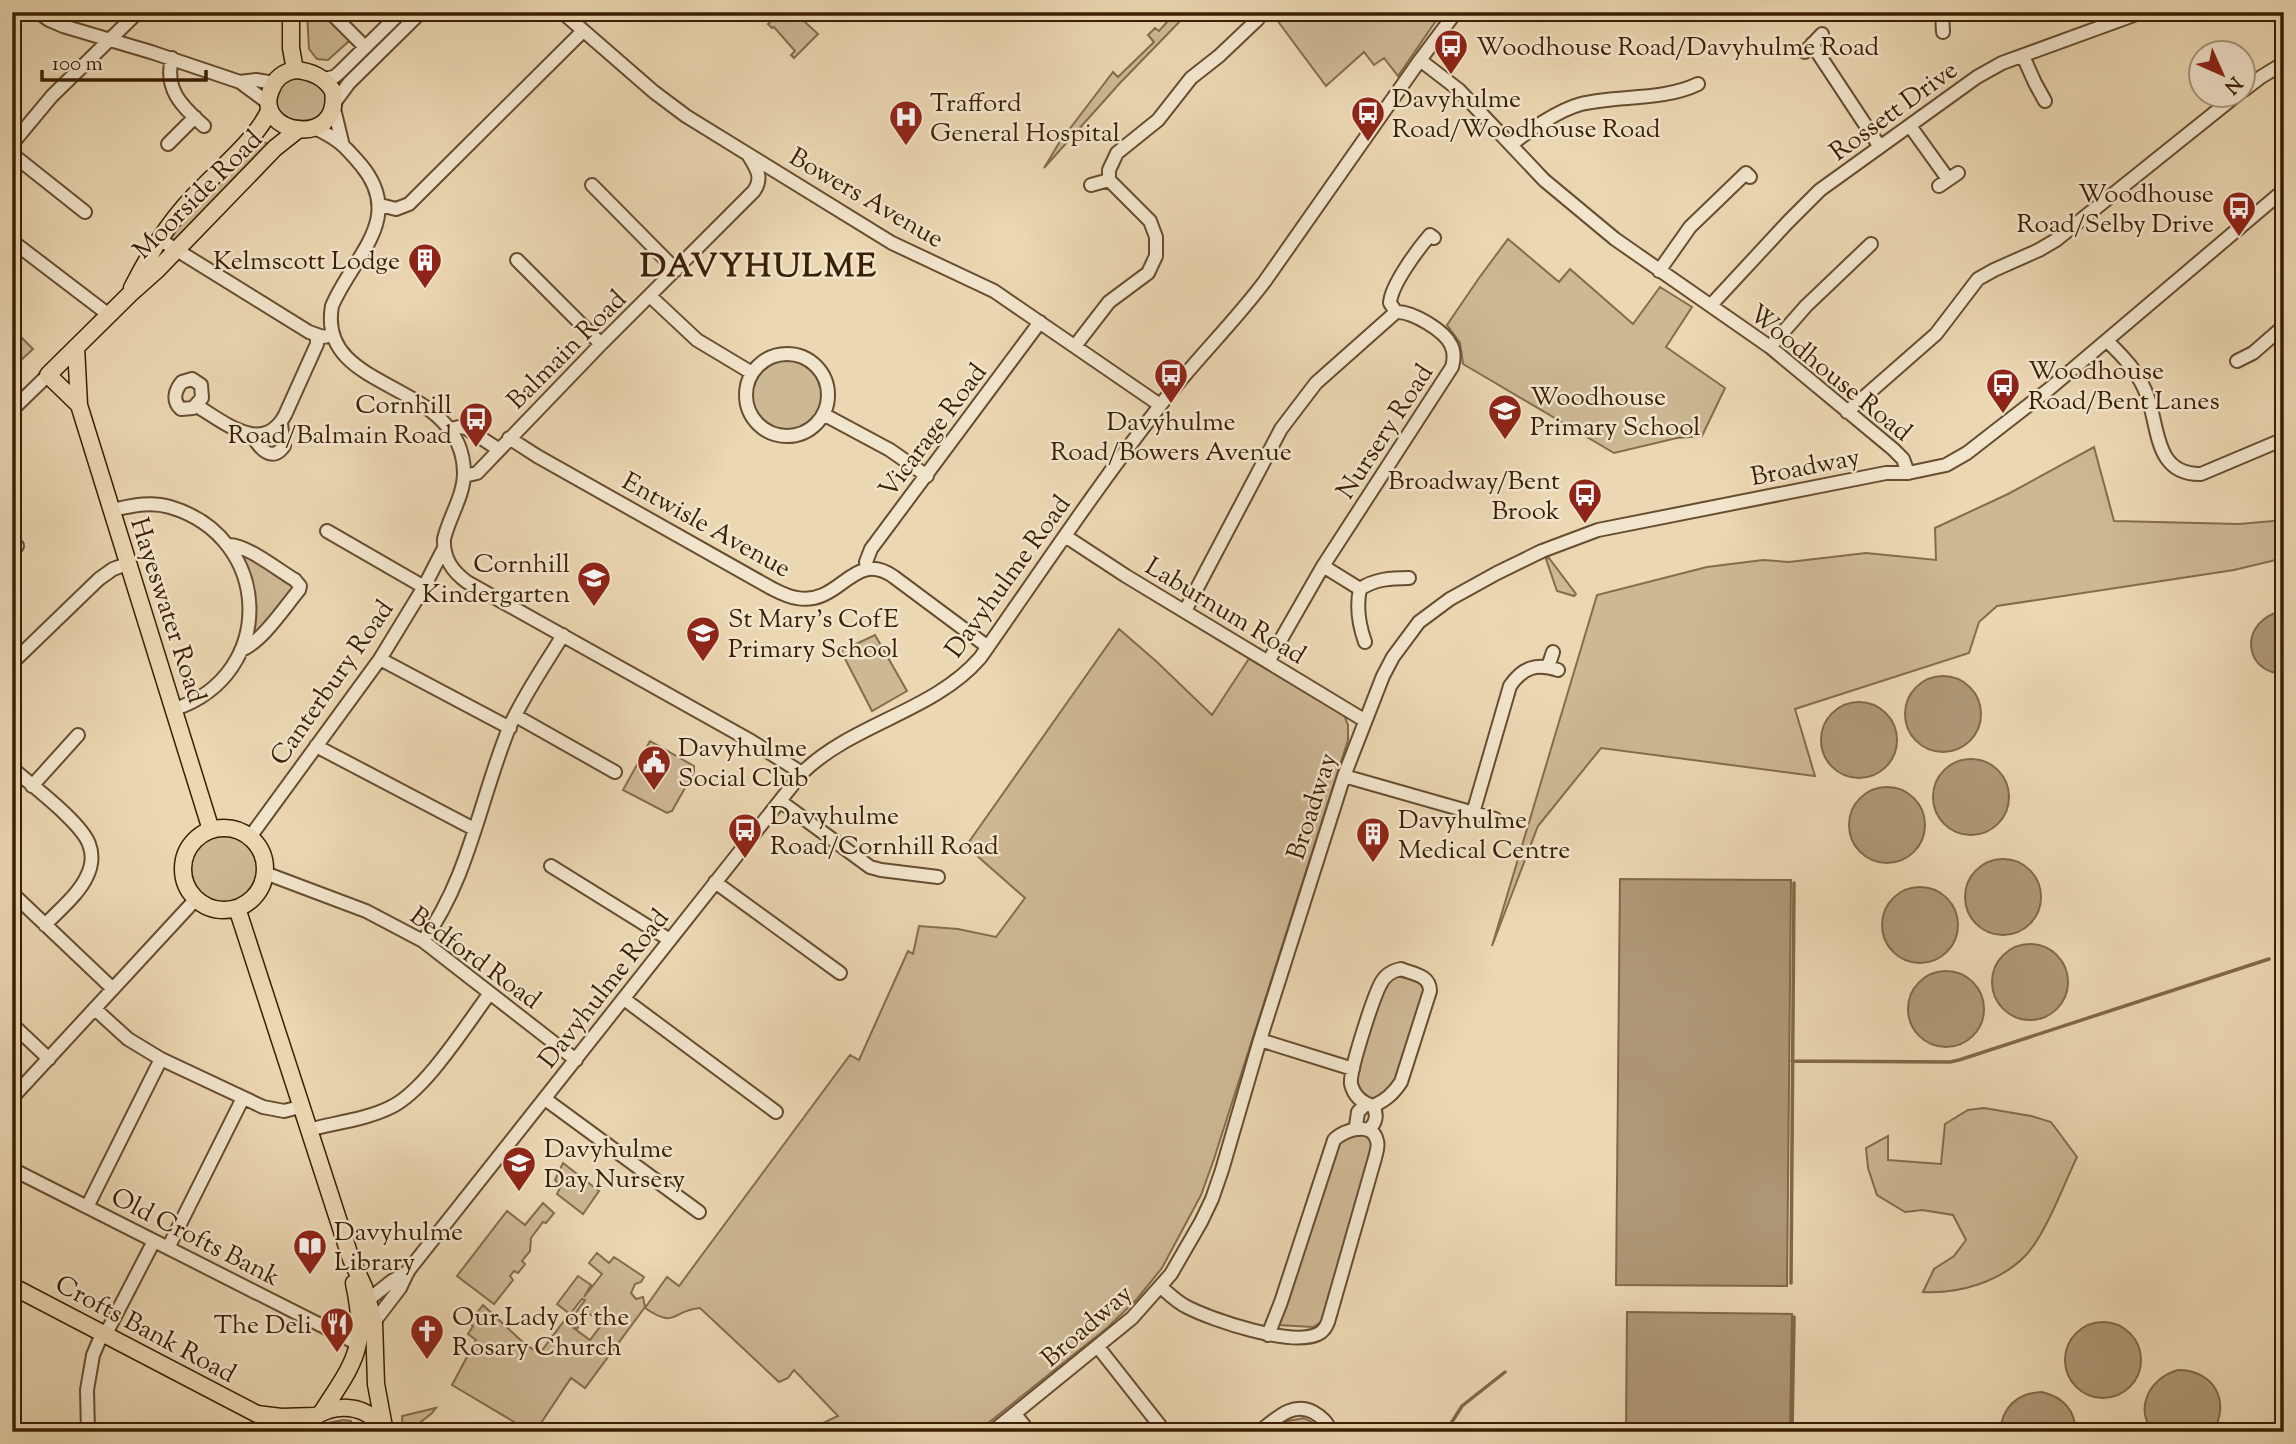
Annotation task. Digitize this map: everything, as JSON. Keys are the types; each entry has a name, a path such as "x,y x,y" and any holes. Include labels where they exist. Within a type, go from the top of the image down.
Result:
{"main road":[{"path":"291,12 291,48 295,71"},
{"path":"295,71 308,72 323,79 334,91 335,106 327,121 307,129 284,125 276,120 268,107 274,83 286,72 295,71"},
{"name":"Moorside Road","path":"130,294 159,239 183,208 254,133 268,107"},
{"name":"Moorside Road","path":"48,375 177,250 275,148 307,129"},
{"name":"Hayeswater Road","path":"76,347 79,405 211,830"},
{"name":"Hayeswater Road","path":"48,375 79,405"},
{"path":"211,830 237,830 250,836 264,859 265,873 258,891 252,899 237,908 216,909 196,899 184,877 186,853 200,835 211,830"},
{"path":"237,908 351,1259 363,1306 374,1322 376,1384 385,1429"},
{"name":"Crofts Bank Road","path":"12,1286 257,1414 281,1417 352,1408 367,1413 385,1429"},
{"path":"300,1432 318,1414 349,1367 358,1344 363,1306"},
{"name":"Crofts Bank Road","path":"257,1414 272,1432"}],"street":[{"path":"38,12 57,24 172,58 240,82 268,107"},
{"path":"12,144 52,96 138,12"},
{"path":"330,12 365,47"},
{"path":"323,79 339,73 401,12"},
{"path":"421,12 345,88 335,106 342,142 370,176 380,205 379,217 371,237 332,306 330,316 333,335 342,352 360,368 434,411 452,429 459,445 464,476"},
{"name":"Bowers Avenue","path":"562,12 582,32 670,104 885,239 987,286 1160,405"},
{"name":"Davyhulme Road","path":"408,1271 802,773 829,751 959,680 970,670 1160,405 1186,371 1265,281 1456,12"},
{"name":"Rossett Drive","path":"1711,305 1820,190 1977,77 2002,63 2120,16 2142,12"},
{"path":"1075,346 1109,302 1148,273 1156,256 1156,237 1150,221 1109,180 1109,170 1117,153 1158,120 1191,78 1259,20"},
{"path":"380,205 396,209 409,204 582,32"},
{"path":"1822,34 1809,48 1880,147"},
{"path":"2023,56 2045,101"},
{"path":"168,144 199,121 178,99 170,83 169,68 172,58"},
{"name":"Woodhouse Road","path":"1420,60 1459,90 1560,194 1615,239 1770,347 1903,459 1908,473 1957,461 2048,390 2284,190"},
{"path":"2258,80 2284,63"},
{"path":"240,82 256,80 274,83"},
{"path":"1511,145 1574,107 1673,93 1698,84"},
{"path":"1847,412 1936,334 1978,279 2056,240 2221,108"},
{"path":"1910,126 1948,180"},
{"path":"307,129 342,142"},
{"name":"Balmain Road","path":"464,476 477,473 754,191 759,179 758,171 747,153"},
{"path":"12,154 85,212"},
{"path":"1659,271 1697,220 1746,173 1750,177"},
{"path":"1091,185 1109,180"},
{"path":"593,185 676,270"},
{"path":"1185,611 1265,456 1293,412 1325,375 1396,312 1390,303 1392,293 1418,249 1430,235 1434,238"},
{"path":"159,239 313,334 333,335"},
{"path":"12,241 109,315"},
{"path":"1770,347 1806,306 1871,244"},
{"path":"517,260 601,344"},
{"path":"650,296 697,341 752,373"},
{"name":"Nursery Road","path":"1268,662 1322,566 1452,367 1453,350 1445,336 1413,315 1396,312"},
{"name":"Vicarage Road","path":"867,568 866,562 872,549 1040,322"},
{"path":"2237,361 2253,353 2284,326"},
{"path":"252,435 263,451 270,455 276,454 284,446 281,424 317,344 313,334"},
{"path":"2106,341 2124,357 2142,384 2159,443 2164,454 2179,471 2201,474 2284,439"},
{"path":"787,354 807,360 822,374 827,387 828,401 823,414 807,432 795,436 783,437 760,428 747,408 745,396 752,373 761,362 774,356 787,354"},
{"name":"Moorside Road","path":"12,410 48,375"},
{"path":"197,406 252,435 269,431 281,424"},
{"path":"823,414 890,450 927,476"},
{"path":"452,429 466,428 498,449"},
{"name":"Entwisle Avenue","path":"511,439 609,497 785,594 799,599 825,594 836,589 859,570 867,568"},
{"name":"Broadway","path":"992,1432 1132,1318 1161,1287 1186,1249 1212,1199 1343,776 1364,720 1393,657 1419,622 1450,599 1497,573 1542,551 1598,530 1886,473 1908,473"},
{"name":"Canterbury Road","path":"250,836 380,659 424,587 443,550 447,527 462,489 464,476"},
{"path":"112,510 147,504 169,507 195,518 229,545 241,568 249,602 248,630 241,650 231,669 208,693 191,704 175,709"},
{"path":"327,531 424,587"},
{"name":"Laburnum Road","path":"1065,536 1364,720"},
{"path":"229,545 244,549 295,580 300,586 260,637 248,648 241,650"},
{"path":"443,550 452,568 467,582 751,741 802,773"},
{"path":"12,663 99,579 113,569 127,564"},
{"path":"1322,566 1360,589"},
{"path":"867,568 886,571 988,647"},
{"path":"1365,642 1360,628 1360,589 1369,583 1387,578 1409,578"},
{"path":"423,941 448,901 513,722 563,635"},
{"path":"1473,813 1510,685 1527,668 1553,668 1553,652"},
{"path":"380,659 615,772"},
{"path":"32,786 78,735"},
{"path":"316,746 474,830"},
{"path":"12,768 82,831 89,845 92,861 87,876 79,889 45,925"},
{"path":"1343,776 1495,819"},
{"path":"780,801 870,867 937,877"},
{"path":"551,866 670,940"},
{"name":"Bedford Road","path":"265,873 366,911 423,941 576,1060"},
{"path":"715,882 840,973"},
{"path":"12,893 113,989"},
{"path":"12,1098 196,899"},
{"path":"1268,1335 1334,1140 1345,1131 1365,1124 1376,1114 1354,1092 1351,1076 1380,985 1391,971 1401,969 1425,978 1430,991 1401,1082 1393,1094 1369,1105"},
{"path":"308,1130 378,1112 401,1101 440,1060 490,993"},
{"path":"625,999 776,1112"},
{"path":"95,1009 128,1039 161,1059 275,1111 300,1107"},
{"path":"12,1024 49,1059"},
{"path":"1260,1040 1353,1069"},
{"path":"87,1207 161,1059"},
{"path":"169,1248 243,1098"},
{"path":"545,1099 699,1212"},
{"path":"1365,1124 1369,1105"},
{"path":"1161,1287 1183,1305 1197,1312 1268,1335 1319,1334 1324,1329 1375,1158 1378,1141 1365,1124"},
{"name":"Old Crofts Bank","path":"12,1170 358,1344"},
{"path":"88,1432 86,1410 89,1373 96,1348 154,1241"},
{"path":"363,1306 408,1271"},
{"path":"374,1322 400,1288 408,1271"},
{"path":"1098,1347 1165,1432"},
{"path":"1259,1432 1296,1408 1308,1409 1319,1416 1328,1424 1331,1432"},
{"path":"1015,1414 1029,1432"}],"shaded area":[{"path":"307,12 327,18 352,41 328,60 317,59 309,49"},
{"path":"781,12 794,12 818,34 794,58 791,55 795,51 774,27 768,24"},
{"path":"1176,12 1189,12 1120,83 1044,168 1059,143 1113,72 1118,77 1154,42 1148,35 1155,28 1159,31"},
{"path":"1271,12 1442,12 1398,76 1384,58 1374,65 1364,52 1326,86"},
{"path":"290,79 308,79 325,89 327,109 314,121 289,120 276,110 278,88"},
{"path":"258,138 269,145 176,242 172,241 169,238 174,227"},
{"path":"1508,239 1559,282 1570,269 1633,324 1660,287 1692,307 1666,347 1725,388 1702,436 1677,438 1614,453 1463,364 1460,343 1447,325"},
{"path":"12,328 33,349 19,362 12,355"},
{"path":"787,360 812,370 822,395 812,420 787,430 762,420 752,395 762,370"},
{"path":"2094,447 2114,521 2239,524 2284,520 2284,558 2234,570 1997,606 1979,622 1969,653 1795,709 1815,776 1601,748 1538,826 1492,946 1597,595 1707,567 1763,560 1789,562 1866,553 1936,560 1935,528 2008,494"},
{"path":"241,554 289,581 293,590 256,633 252,631"},
{"path":"1549,558 1576,594 1574,596 1557,591 1546,559"},
{"path":"2275,613 2284,613 2284,674 2271,672 2261,666 2251,648 2256,628"},
{"path":"1119,629 1212,715 1250,657 1344,715 1348,725 1348,740 1201,1195 1162,1268 1137,1299 1107,1328 977,1432 804,1432 838,1416 794,1370 788,1378 779,1382 700,1308 663,1318 645,1308 667,1277 679,1286 850,1055 859,1060 908,951 913,954 919,926 958,929 996,937 1025,898 966,846"},
{"path":"875,635 907,691 872,711 841,651"},
{"path":"1943,676 1958,679 1970,687 1978,699 1981,714 1978,729 1970,741 1958,749 1943,752 1928,749 1916,741 1908,729 1905,714 1908,699 1916,687 1928,679"},
{"path":"1859,702 1874,705 1886,713 1894,725 1897,740 1894,755 1886,767 1874,775 1859,778 1844,775 1832,767 1824,755 1821,740 1824,725 1832,713 1844,705"},
{"path":"650,741 694,766 694,772 672,811 667,813 623,790"},
{"path":"1971,759 1986,762 1998,770 2006,782 2009,797 2006,812 1998,824 1986,832 1971,835 1956,832 1944,824 1936,812 1933,797 1936,782 1944,770 1956,762"},
{"path":"1887,787 1902,790 1914,798 1922,810 1925,825 1922,840 1914,852 1902,860 1887,863 1872,860 1860,852 1852,840 1849,825 1852,810 1860,798 1872,790"},
{"path":"224,834 249,844 259,869 249,894 224,904 199,894 189,869 199,844"},
{"path":"2003,859 2018,862 2030,870 2038,882 2041,897 2038,912 2030,924 2018,932 2003,935 1988,932 1976,924 1968,912 1965,897 1968,882 1976,870 1988,862"},
{"path":"1620,879 1791,880 1787,1286 1616,1285"},
{"path":"1920,887 1935,890 1947,898 1955,910 1958,925 1955,940 1947,952 1935,960 1920,963 1905,960 1893,952 1885,940 1882,925 1885,910 1893,898 1905,890"},
{"path":"2030,944 2045,947 2057,955 2065,967 2068,982 2065,997 2057,1009 2045,1017 2030,1020 2015,1017 2003,1009 1995,997 1992,982 1995,967 2003,955 2015,947"},
{"path":"1946,971 1961,974 1973,982 1981,994 1984,1009 1981,1024 1973,1036 1961,1044 1946,1047 1931,1044 1919,1036 1911,1024 1908,1009 1911,994 1919,982 1931,974"},
{"path":"1401,975 1422,983 1426,990 1395,1084 1375,1100 1370,1099 1360,1092 1356,1074 1385,985 1395,976"},
{"path":"1984,1108 2051,1122 2077,1157 2041,1233 2017,1264 1979,1284 1951,1291 1923,1292 1934,1269 1954,1256 1966,1240 1953,1215 1922,1210 1905,1212 1877,1195 1868,1168 1866,1148 1888,1136 1888,1160 1941,1164 1945,1124 1968,1110"},
{"path":"1366,1133 1375,1143 1323,1321 1313,1327 1278,1325 1338,1143 1345,1135"},
{"path":"563,1163 599,1191 583,1214 557,1194 561,1186 555,1180"},
{"path":"543,1203 554,1213 531,1238 530,1251 522,1261 525,1264 518,1273 514,1271 510,1276 513,1280 494,1304 457,1276 507,1211 525,1225"},
{"path":"597,1253 609,1263 614,1257 644,1277 641,1282 635,1284 631,1293 636,1299 643,1297 645,1307 585,1388 571,1378 535,1432 531,1432 452,1385 476,1340 468,1334 473,1326 469,1323 483,1305 527,1346 540,1353 564,1321 590,1340 602,1324 597,1319 601,1313 599,1311 594,1317 588,1313 577,1329 568,1323 585,1300 582,1299 570,1314 557,1304 578,1276 591,1285 584,1297 602,1274 589,1263"},
{"path":"1627,1312 1792,1314 1790,1432 1626,1432"},
{"path":"2103,1322 2118,1325 2130,1333 2138,1345 2141,1360 2138,1375 2130,1387 2118,1395 2103,1398 2088,1395 2076,1387 2068,1375 2065,1360 2068,1345 2076,1333 2088,1325"},
{"path":"2178,1370 2201,1375 2216,1389 2220,1409 2213,1432 2153,1432 2147,1422 2145,1404 2148,1395 2160,1380"},
{"path":"2042,1392 2062,1401 2073,1417 2076,1432 2000,1432 2004,1415 2012,1403 2025,1395"},
{"path":"436,1408 412,1429 413,1432 403,1432 402,1416"},
{"path":"1304,1418 1318,1426 1322,1432 1271,1432 1288,1421"},
{"path":"351,1421 353,1432 317,1432 328,1423"}],"waterway":[{"path":"1791,1283 1794,883"},
{"path":"1792,1061 1950,1062 2269,959"},
{"path":"1792,1432 1794,1317"},
{"path":"1450,1425 1462,1406 1505,1372"}],"place":[{"name":"Woodhouse Road/Davyhulme Road","path":"1451,76"},
{"name":"Davyhulme Road/Woodhouse Road","path":"1368,143"},
{"name":"Trafford General Hospital","path":"906,147"},
{"name":"Woodhouse Road/Selby Drive","path":"2239,238"},
{"name":"Kelmscott Lodge","path":"425,290"},
{"name":"Davyhulme Road/Bowers Avenue","path":"1171,405"},
{"name":"Woodhouse Road/Bent Lanes","path":"2003,415"},
{"name":"Woodhouse Primary School","path":"1505,441"},
{"name":"Cornhill Road/Balmain Road","path":"476,449"},
{"name":"Broadway/Bent Brook","path":"1585,525"},
{"name":"Cornhill Kindergarten","path":"594,608"},
{"name":"St Mary's CofE Primary School","path":"703,663"},
{"name":"Davyhulme Social Club","path":"654,792"},
{"name":"Davyhulme Road/Cornhill Road","path":"745,860"},
{"name":"Davyhulme Medical Centre","path":"1373,864"},
{"name":"Davyhulme Day Nursery","path":"519,1193"},
{"name":"Davyhulme Library","path":"310,1276"},
{"name":"The Deli","path":"337,1354"},
{"name":"Our Lady of the Rosary Church","path":"427,1361"}],"district":[{"name":"DAVYHULME","path":"759,264"}]}
